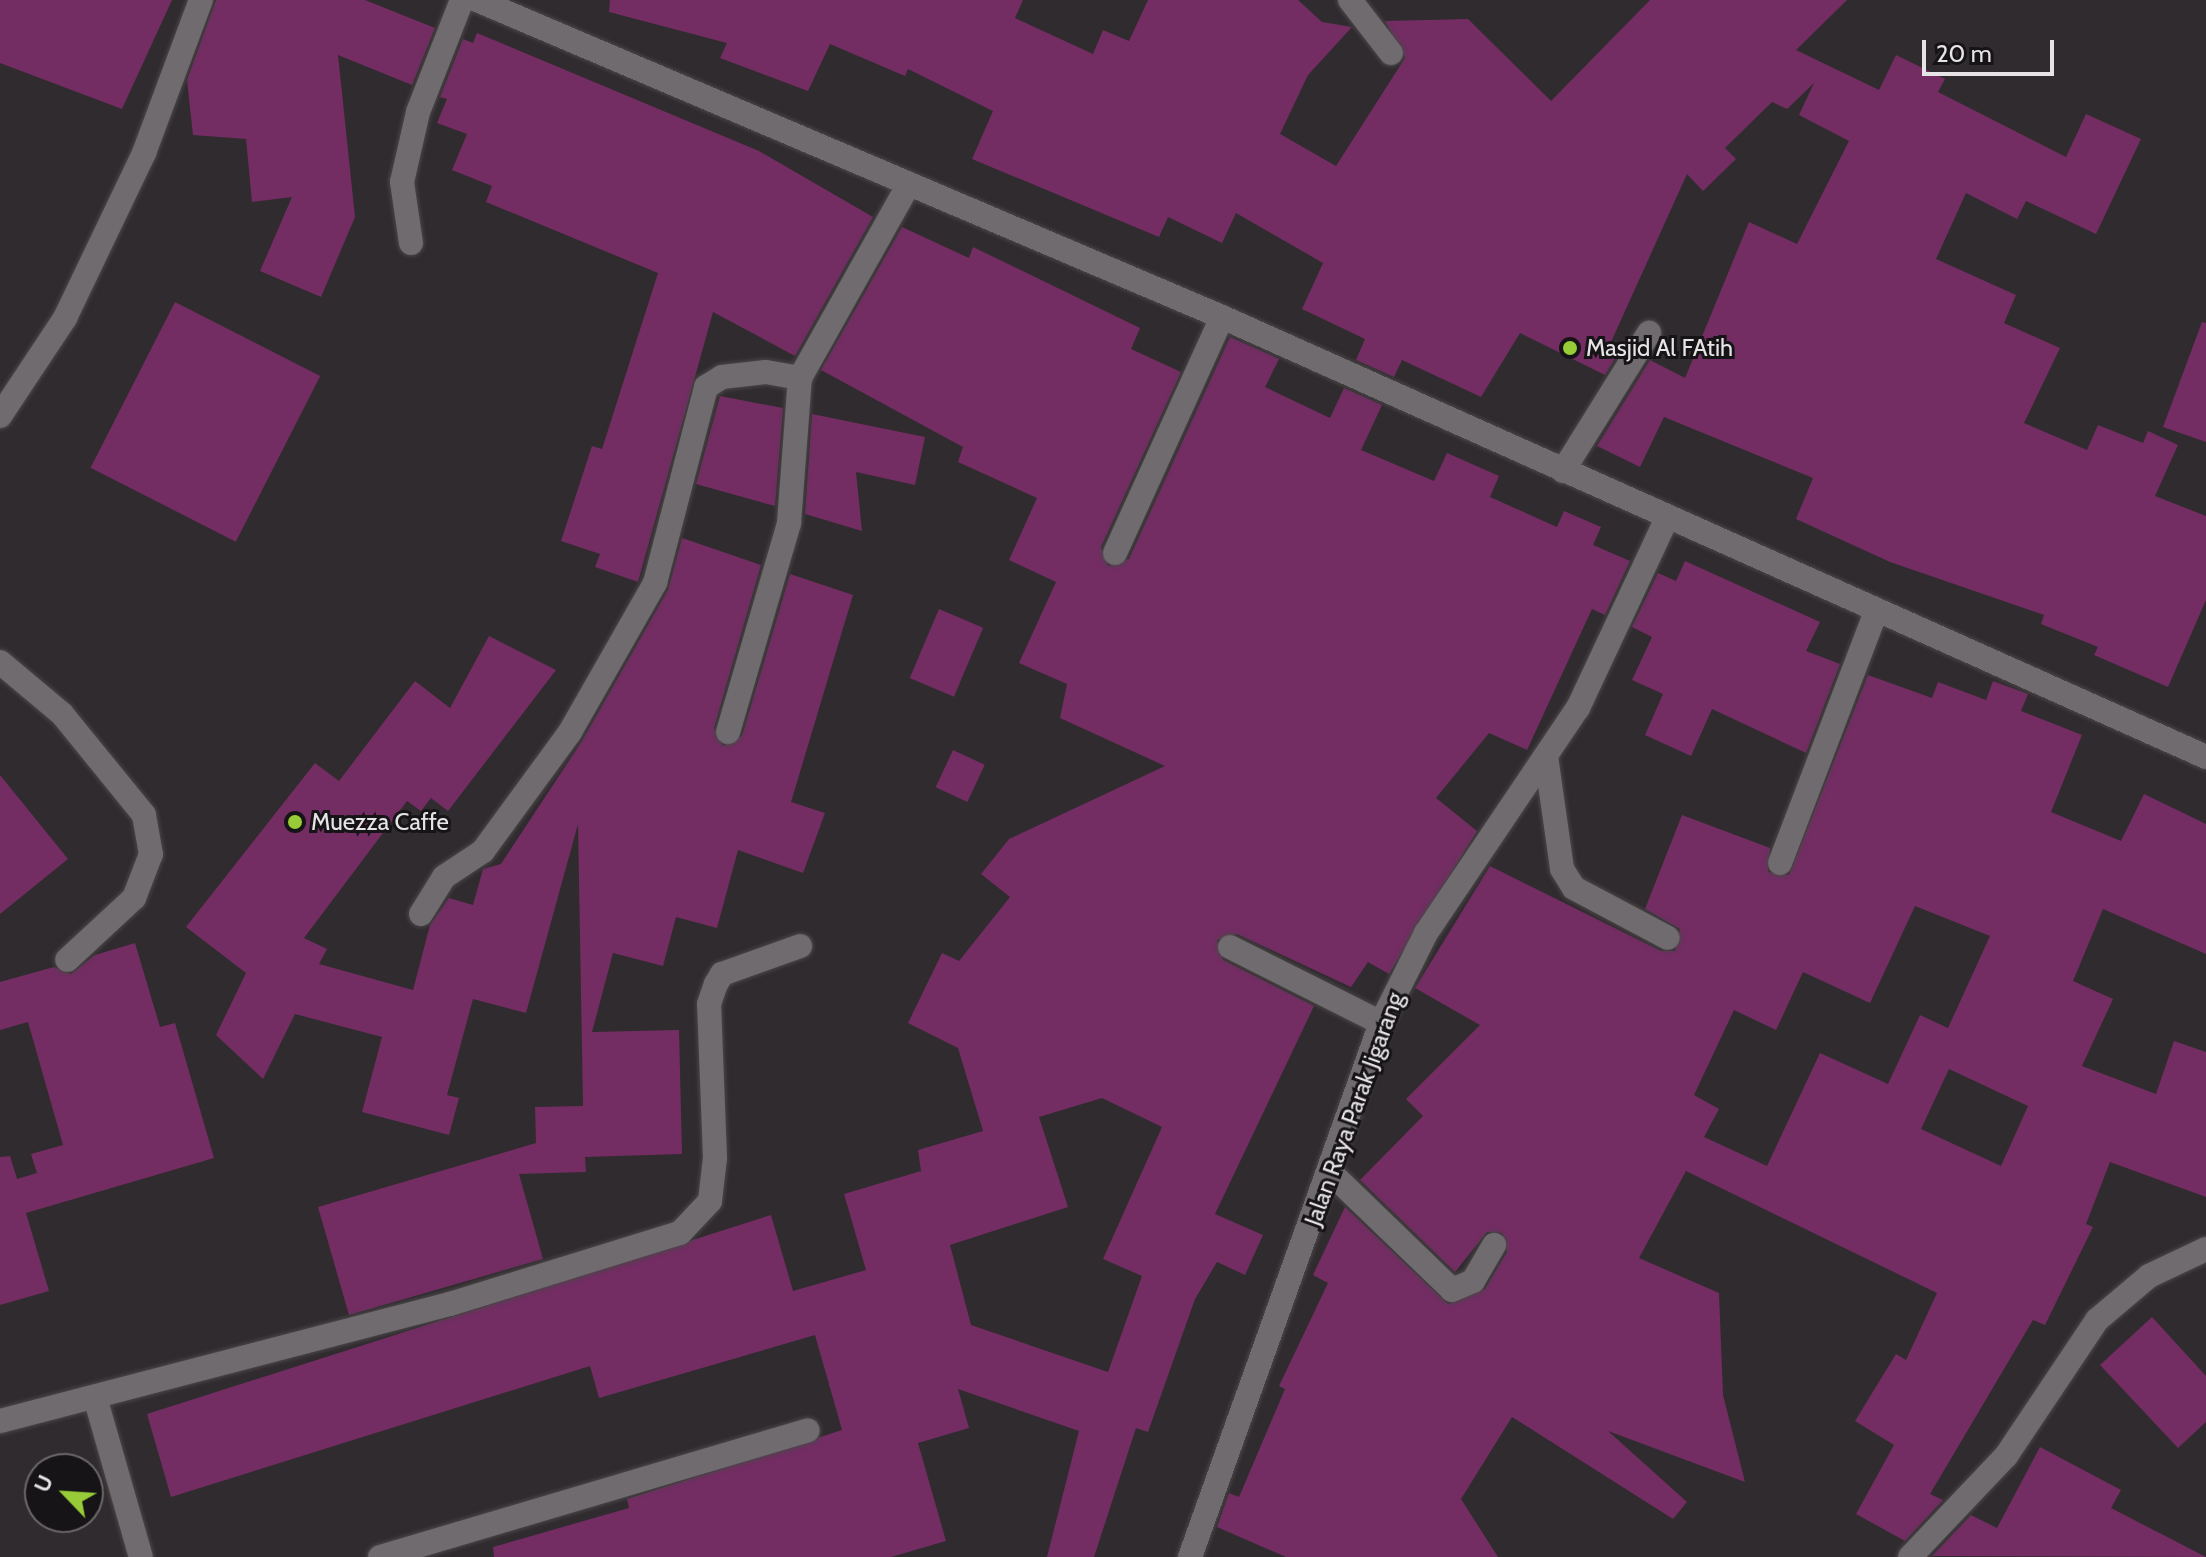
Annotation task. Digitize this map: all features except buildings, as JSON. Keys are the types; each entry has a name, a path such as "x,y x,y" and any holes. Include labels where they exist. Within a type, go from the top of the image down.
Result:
{"street":[{"path":"0,416 65,318 144,153 201,0"},
{"path":"411,243 402,182 418,112 462,0"},
{"path":"477,0 907,187 1222,317 1666,520 2206,757"},
{"path":"1350,0 1391,53"},
{"path":"728,732 789,523 800,378 907,187"},
{"path":"1115,553 1222,317"},
{"path":"1563,471 1649,333"},
{"path":"421,914 444,877 483,851 570,732 655,583 706,387 722,377 766,372 800,378"},
{"name":"Jalan Raya Parak Jigarang","path":"1190,1557 1331,1173 1381,1023 1426,933 1578,708 1666,520"},
{"path":"1780,863 1876,611"},
{"path":"0,662 62,714 144,815 151,854 134,898 67,960"},
{"path":"1546,756 1562,869 1574,888 1668,938"},
{"path":"0,1421 450,1304 680,1233 710,1201 709,1004 716,984 722,974 800,946"},
{"path":"1230,947 1381,1023"},
{"path":"1331,1173 1452,1290 1473,1281 1494,1245"},
{"path":"1910,1557 2006,1456 2097,1320 2149,1276 2206,1249"},
{"path":"95,1397 141,1557"},
{"path":"380,1557 808,1430"}],"place":[{"name":"Masjid Al FAtih","path":"1570,348"},
{"name":"Muezza Caffe","path":"295,822"}]}
